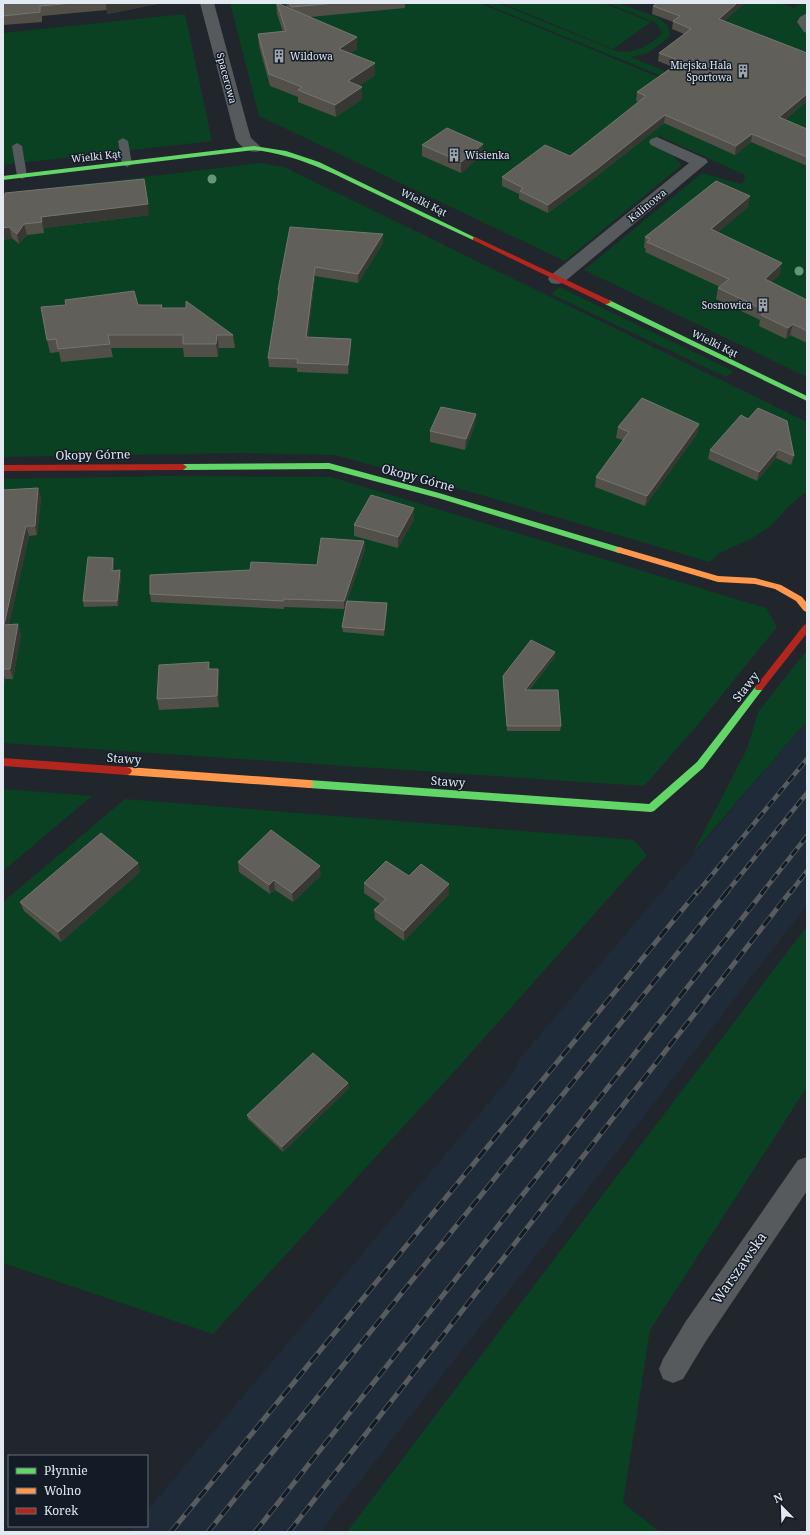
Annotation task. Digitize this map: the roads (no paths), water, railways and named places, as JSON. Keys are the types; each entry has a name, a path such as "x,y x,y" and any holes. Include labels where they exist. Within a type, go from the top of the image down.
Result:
{"street":[{"name":"Spacerowa","path":"207,3 240,128 244,140 254,148"},
{"name":"Kalinowa","path":"556,279 700,162 657,142"},
{"name":"Wielki Kąt","path":"3,178 254,148 287,152 308,158 807,399"},
{"name":"Okopy Górne","path":"3,468 328,466 439,496 718,579 753,580 776,586 801,601 807,609"},
{"name":"Stawy","path":"3,762 651,808 700,765 807,627"},
{"name":"Warszawska","path":"673,1369 696,1331 807,1169"}],"lane":[{"path":"807,16 802,19 802,22 807,30"},
{"path":"122,141 127,164"},
{"path":"18,146 22,176"}],"railway":[{"path":"697,893 807,759"},
{"path":"726,893 807,793"},
{"path":"762,893 807,836"},
{"path":"790,893 807,871"},
{"path":"171,1532 697,892"},
{"path":"208,1532 727,892"},
{"path":"255,1532 763,892"},
{"path":"289,1532 790,892"}],"place":[{"name":"Wildowa","path":"279,56"},
{"name":"Miejska Hala Sportowa","path":"743,71"},
{"name":"Wisienka","path":"454,155"},
{"name":"Sosnowica","path":"763,305"}]}
